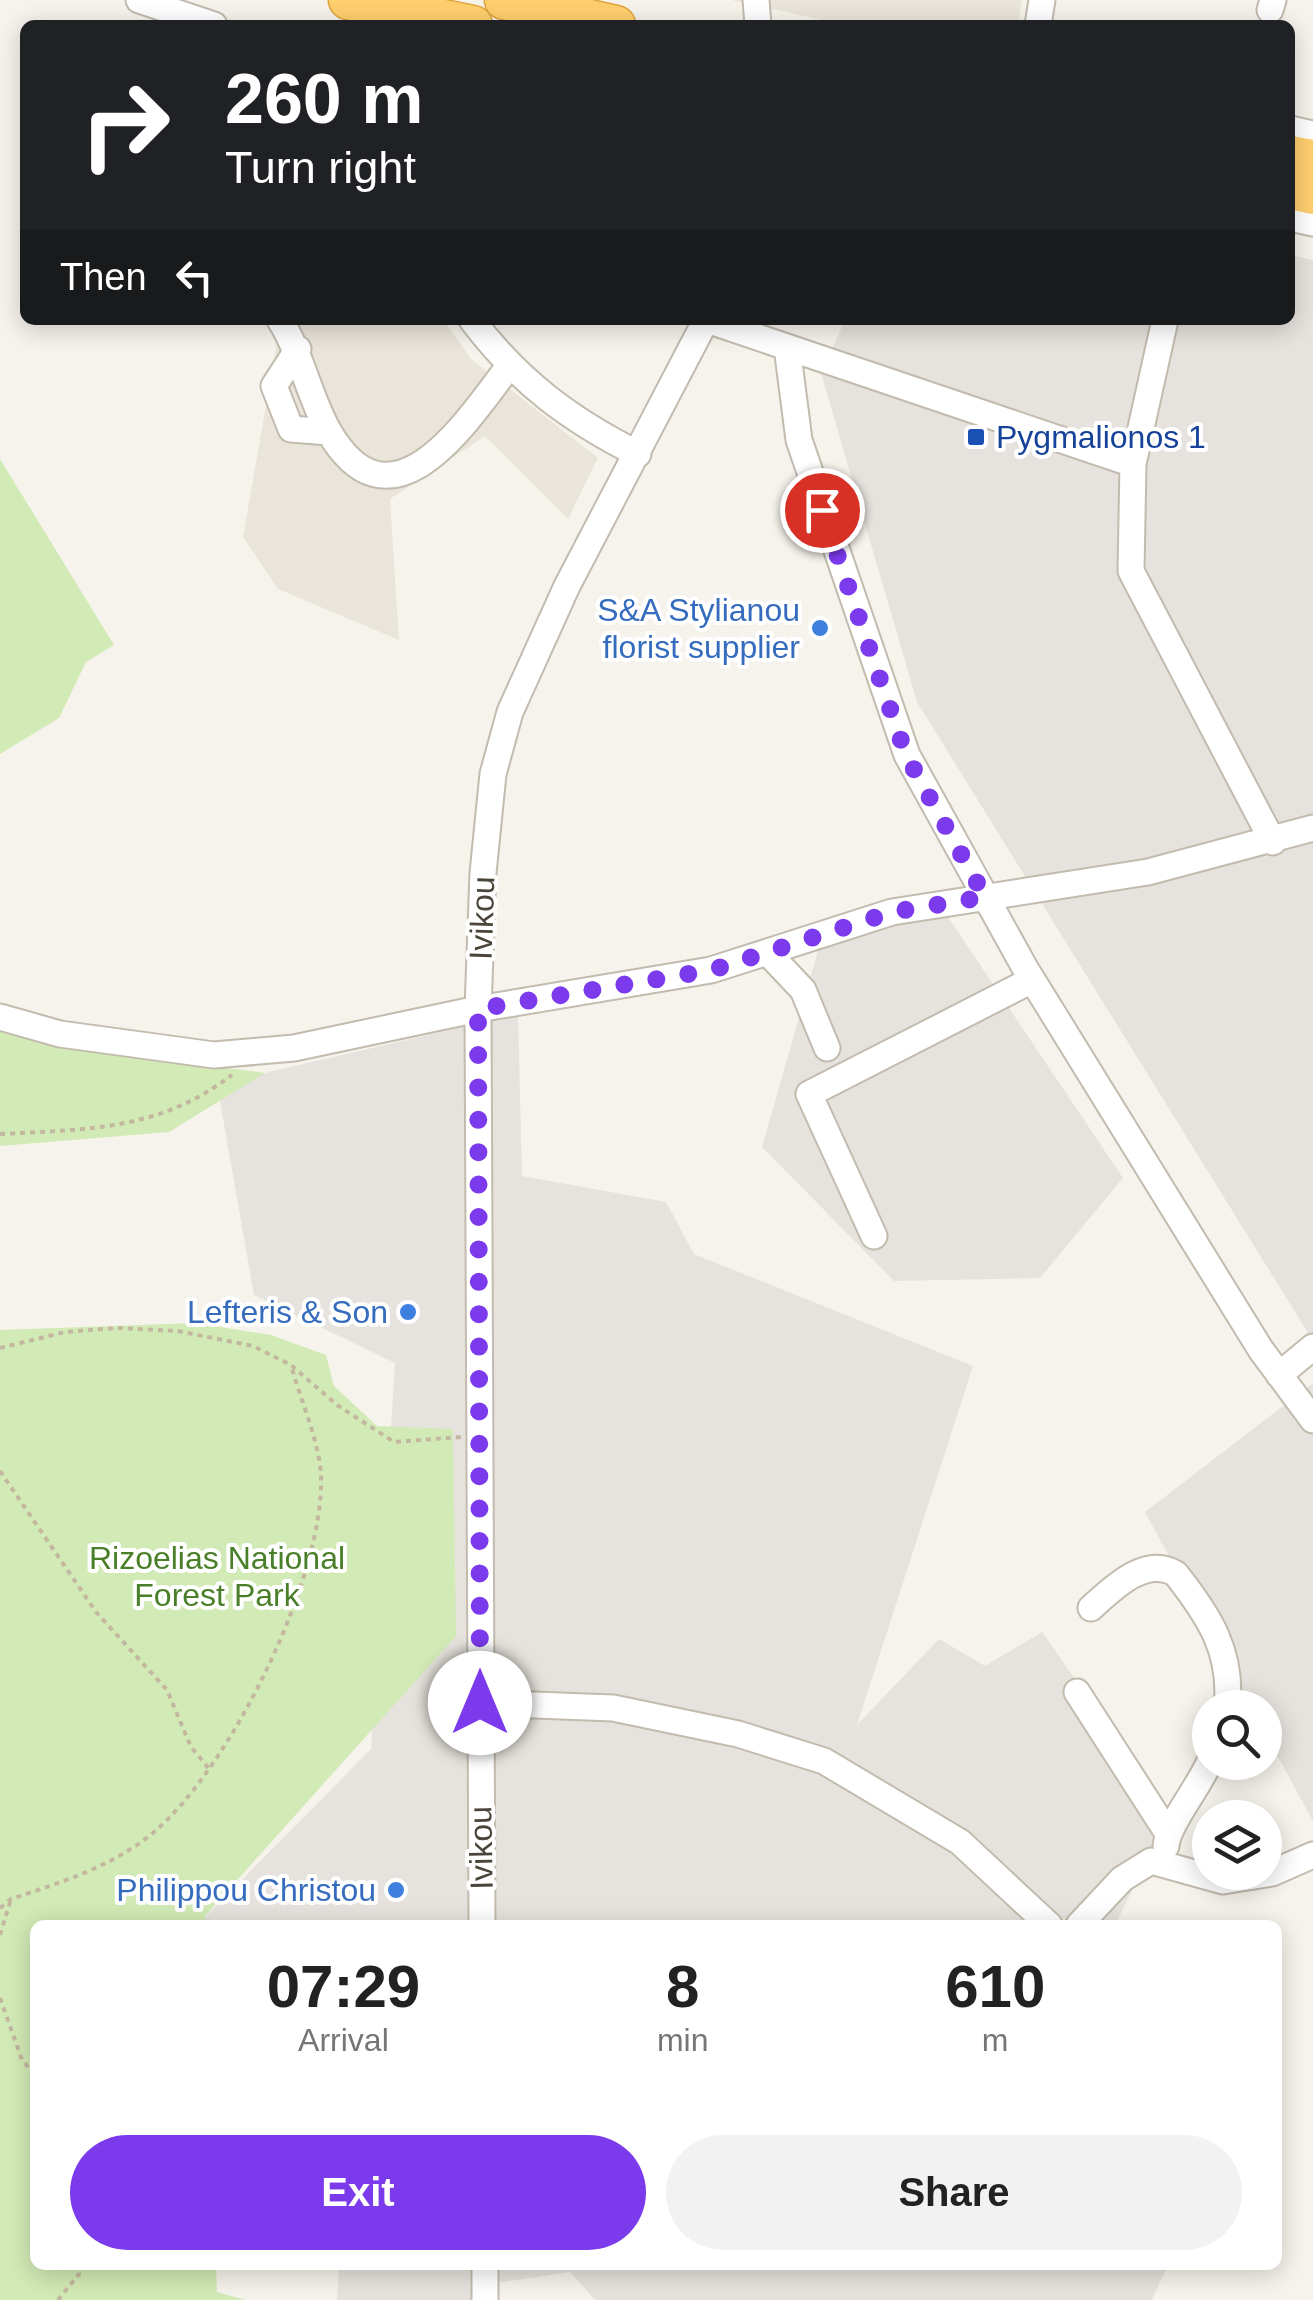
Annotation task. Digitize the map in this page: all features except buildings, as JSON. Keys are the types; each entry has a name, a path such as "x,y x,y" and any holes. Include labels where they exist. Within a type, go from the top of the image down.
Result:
{"highway":[{"path":"348,0 448,20"},
{"path":"504,0 594,20"}],"street":[{"path":"139,0 166,17"},
{"path":"283,325 298,349 329,432 362,469 373,474 406,473 450,443 509,366"},
{"path":"476,325 509,366 576,422 638,454"},
{"name":"Ivikou","path":"482,1920 478,1009 483,872 493,774 510,712 566,586 704,325"},
{"path":"722,325 1133,464"},
{"path":"1164,325 1133,464 1131,571 1273,842"},
{"path":"787,347 799,440 906,755 1032,980 1278,1375 1313,1420"},
{"path":"298,349 274,386 291,430 329,432"},
{"path":"0,1017 60,1034 214,1055 294,1048 478,1009 712,970 892,912 1148,872 1273,842 1313,828"},
{"path":"768,953 802,990 826,1048"},
{"path":"874,1236 809,1094 1032,980"},
{"path":"1278,1375 1313,1347"},
{"path":"1091,1608 1144,1570 1165,1567 1176,1574 1223,1645 1229,1690"},
{"path":"1077,1692 1168,1832"},
{"path":"480,1703 613,1708 738,1734 824,1761 870,1784 960,1842 1044,1920"},
{"path":"1165,1861 1168,1832 1203,1780"},
{"path":"1084,1920 1122,1879 1142,1864 1165,1861 1223,1881 1272,1874 1313,1855"},
{"path":"485,2270 485,2300"}],"path":[{"path":"0,1134 86,1129 156,1118 208,1093 236,1072 250,1052"},
{"path":"0,1348 65,1332 178,1331 253,1346 291,1365 337,1404 394,1442 478,1435"},
{"path":"0,1908 10,1899 111,1862 156,1831 210,1770 240,1724 313,1546 321,1474 291,1365"},
{"path":"0,1471 96,1612 167,1690 190,1746 210,1770"},
{"path":"0,1936 10,1899"},
{"path":"0,1998 22,2060 30,2069"},
{"path":"58,2300 79,2270"}],"shaded area":[{"path":"731,0 1022,0 1019,20 823,20"},
{"path":"1295,256 1313,260 1313,1341 917,702 821,373 843,325 1295,325"},
{"path":"280,325 447,325 471,359 598,458 568,519 485,436 390,499 399,640 278,589 243,537"},
{"path":"944,911 1123,1178 1040,1278 894,1281 762,1147 820,944"},
{"path":"518,1014 522,1176 666,1202 694,1254 973,1366 857,1725 939,1639 985,1666 1042,1632 1170,1814 1117,1920 205,1920 371,1749 395,1363 254,1295 217,1084"},
{"path":"1313,1383 1313,1821 1282,1764 1282,1690 1242,1690 1145,1512"},
{"path":"339,2270 1166,2270 1152,2300 595,2300 570,2272 496,2283 493,2300 337,2300"}],"green space":[{"path":"0,459 114,645 86,662 59,718 0,754"},
{"path":"0,1025 93,1051 265,1073 169,1132 0,1146"},
{"name":"Rizoelias National Forest Park","path":"195,1323 271,1335 326,1355 334,1386 377,1426 453,1429 456,1636 205,1920 30,1920 30,2270 216,2270 217,2292 245,2300 0,2300 0,1330"}],"place":[{"name":"Pygmalionos 1","path":"976,437"},
{"name":"S&A Stylianou florist supplier","path":"820,628"},
{"name":"Lefteris & Son","path":"408,1312"},
{"name":"Philippou Christou","path":"396,1890"}],"route":[{"path":"480,1703 478,1009 712,970 892,912 985,897 906,755 822,510"}]}
